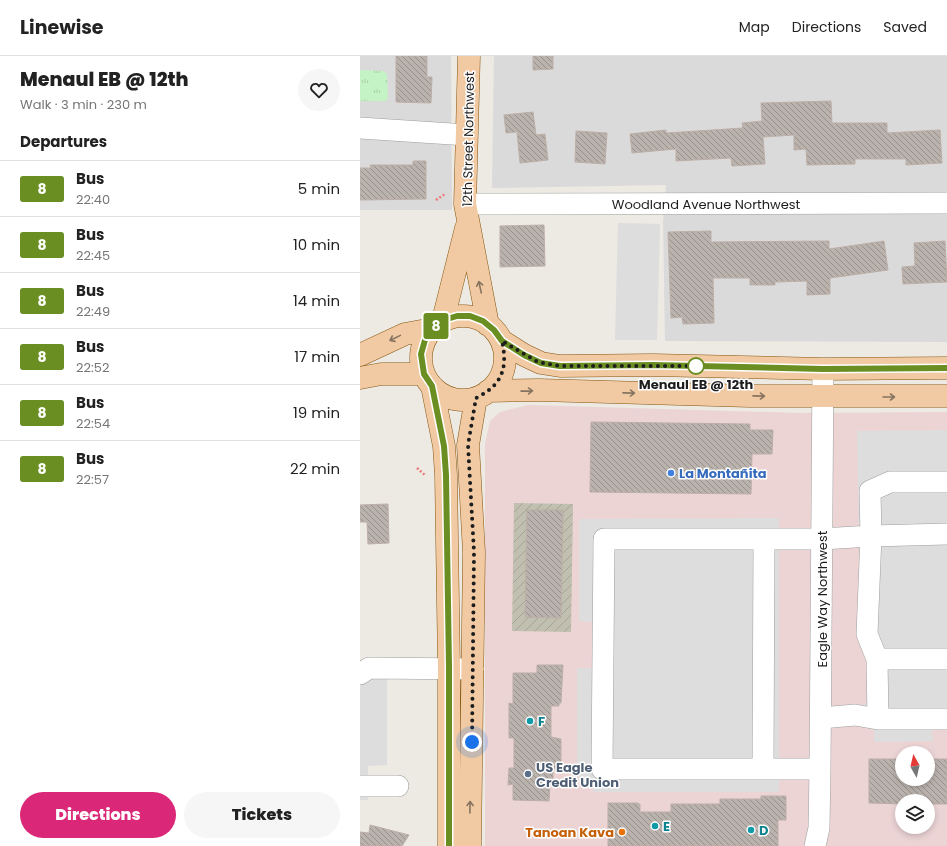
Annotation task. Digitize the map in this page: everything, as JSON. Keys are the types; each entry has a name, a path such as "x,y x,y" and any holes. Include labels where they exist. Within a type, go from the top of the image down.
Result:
{"main road":[{"name":"12th Street Northwest","path":"438,325 466,213 469,56"},
{"name":"12th Street Northwest","path":"466,213 495,333"},
{"path":"360,355 405,334 438,325 457,316 470,316 538,362 560,366 653,365 823,369 947,368"},
{"path":"438,325 425,340 421,354 444,446 446,475 449,667 449,846"},
{"path":"470,846 474,530 468,445 482,394 498,381 504,368 505,355 495,333"},
{"path":"360,378 381,374 428,380 449,397 462,400 482,394 539,390 822,397 947,396"}],"street":[{"path":"360,128 467,135"},
{"name":"Woodland Avenue Northwest","path":"466,213 947,203"},
{"name":"Eagle Way Northwest","path":"820,840 823,369"},
{"path":"878,719 877,659 867,634 871,536 870,491 890,482 947,482"},
{"path":"820,769 602,769 604,539 822,540 871,536 947,534"},
{"path":"763,769 764,540"},
{"path":"877,659 947,659"},
{"path":"360,674 369,668 473,668"},
{"path":"821,718 855,715 878,719 947,719"},
{"path":"360,786 398,786"}],"shaded area":[{"path":"360,56 451,56 452,210 360,210"},
{"path":"494,56 947,56 947,342 665,341 663,222 666,185 492,188"},
{"path":"618,223 660,224 657,340 615,340"},
{"path":"528,405 801,413 947,412 947,846 485,846 485,444 490,421 500,412"},
{"path":"947,430 947,727 932,727 933,741 874,742 874,727 861,707 870,700 870,660 861,645 857,431"},
{"path":"514,503 573,504 571,632 512,631"},
{"path":"779,518 779,792 593,792 593,779 577,778 577,668 592,668 592,622 579,621 579,519"},
{"path":"360,666 387,666 387,765 368,766 368,800 360,800"}],"green space":[{"path":"360,70 383,71 387,74 388,98 386,101 360,101"}],"building":[{"path":"396,56 427,56 427,77 432,77 431,103 396,102"},
{"path":"533,56 553,56 553,69 533,70"},
{"path":"831,101 832,123 887,123 887,133 940,130 942,163 906,165 906,159 855,159 855,164 807,165 806,149 794,150 794,135 763,137 765,164 732,166 731,158 676,161 676,149 632,153 630,134 666,130 666,133 743,128 742,123 762,121 761,103"},
{"path":"533,112 536,135 545,134 548,160 520,163 517,132 506,133 504,115"},
{"path":"576,131 607,133 605,164 575,162"},
{"path":"413,161 426,161 426,199 360,200 360,168 371,168 370,165 413,165"},
{"path":"544,225 545,266 500,267 500,226"},
{"path":"711,231 711,242 829,241 829,249 884,241 888,270 830,278 830,294 807,295 807,281 775,282 775,285 750,285 750,278 713,278 714,323 683,324 682,317 671,318 668,232"},
{"path":"945,241 947,282 903,284 902,267 915,266 914,243"},
{"name":"La Montañita","path":"591,422 750,424 750,430 773,430 772,454 752,454 751,494 590,492"},
{"path":"388,504 389,543 368,544 367,522 360,522 360,505"},
{"path":"527,510 563,510 561,618 525,617"},
{"name":"F","path":"537,665 563,665 561,703 559,703 559,706 551,706 551,737 561,739 561,769 553,769 553,785 550,785 549,801 513,800 513,784 508,785 509,768 514,768 514,738 509,738 509,703 513,704 513,673 537,673"},
{"path":"869,759 895,759 895,786 935,786 935,759 947,759 947,804 935,804 935,794 895,794 895,804 869,803"},
{"path":"761,796 786,796 786,820 778,820 778,846 608,846 608,803 638,803 640,804 640,812 671,812 671,804 720,804 720,799 761,799"},
{"path":"370,825 409,835 402,846 360,846 360,832 369,833"}],"bus line":[{"name":"8","path":"449,846 450,785 446,475 444,446 432,386 424,374 421,354 425,340 432,329 444,320 457,316 470,316 483,321 494,330 502,341 524,355 541,363 560,366 583,367 653,365 823,369 947,368"}],"place":[{"name":"Menaul EB @ 12th","path":"696,366"},
{"name":"La Montañita","path":"671,473"},
{"name":"F","path":"530,721"},
{"name":"US Eagle Credit Union","path":"528,774"},
{"name":"E","path":"655,826"},
{"name":"D","path":"751,830"},
{"name":"Tanoan Kava","path":"622,832"}],"route":[{"path":"472,742 474,530 468,445 470,425 476,398 488,391 498,381 504,368 505,355 502,341 538,362 560,366 696,366"}]}
